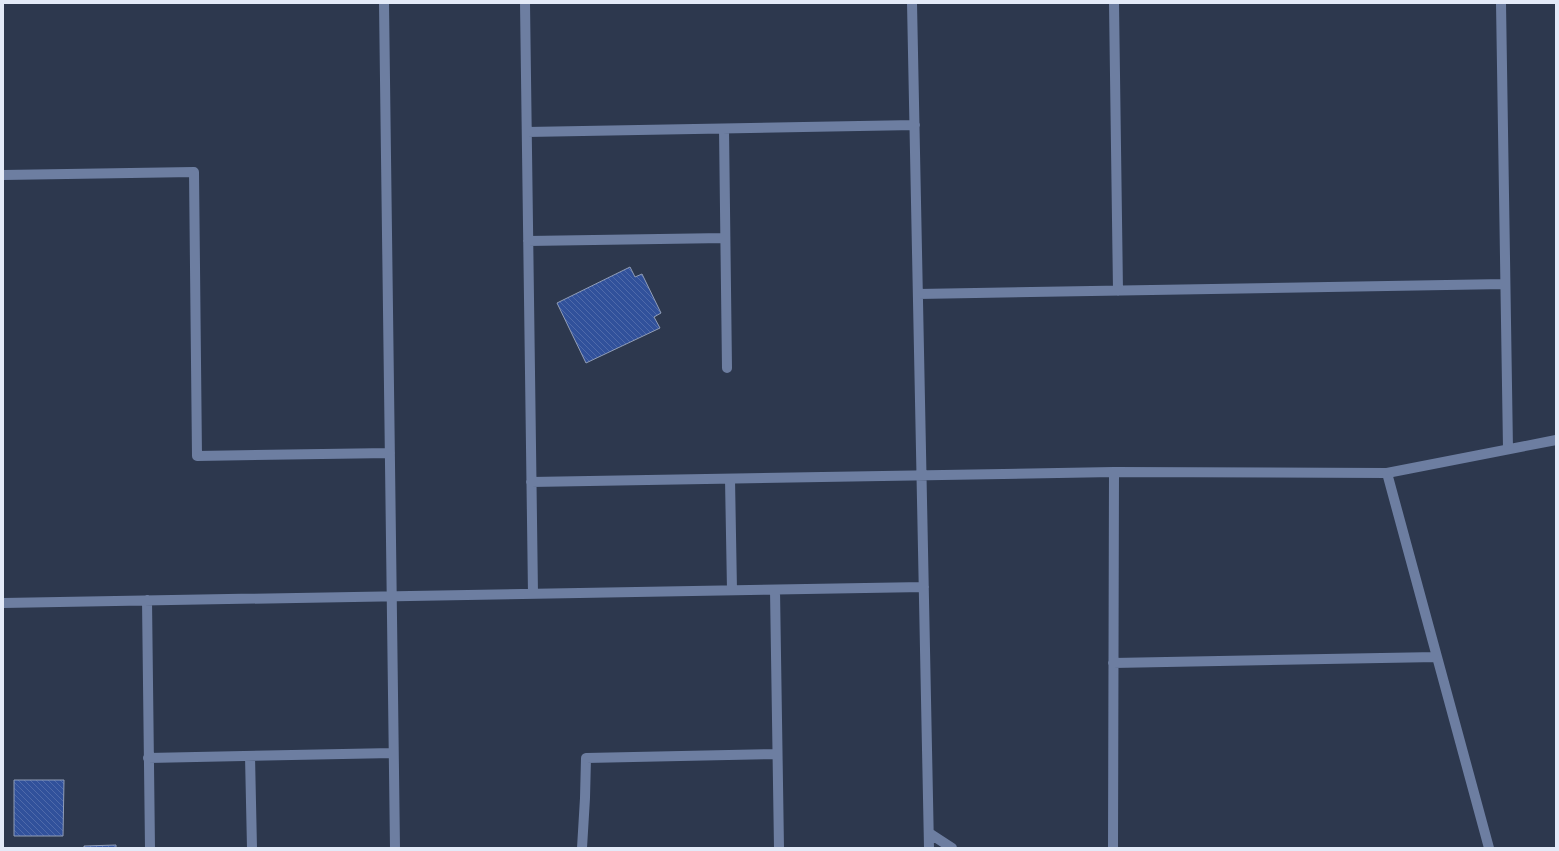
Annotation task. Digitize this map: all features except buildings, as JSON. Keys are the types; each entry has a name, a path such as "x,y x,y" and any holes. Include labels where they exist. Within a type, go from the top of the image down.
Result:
{"street":[{"path":"384,3 395,848"},
{"path":"525,3 533,594"},
{"path":"912,3 929,848"},
{"path":"1114,3 1118,291"},
{"path":"1501,3 1508,450"},
{"path":"527,132 915,125"},
{"path":"724,128 727,368"},
{"path":"3,175 194,172 197,456 390,453"},
{"path":"528,241 725,238"},
{"path":"918,294 1505,284"},
{"path":"531,482 1114,472 1387,473 1556,440"},
{"path":"1113,848 1114,472"},
{"path":"1387,473 1488,848"},
{"path":"730,479 732,590"},
{"path":"3,602 924,587"},
{"path":"775,590 779,848"},
{"path":"147,600 150,848"},
{"path":"1113,663 1437,657"},
{"path":"148,758 393,753"},
{"path":"582,848 586,758 777,754"},
{"path":"250,756 252,848"},
{"path":"929,833 952,848"}]}
